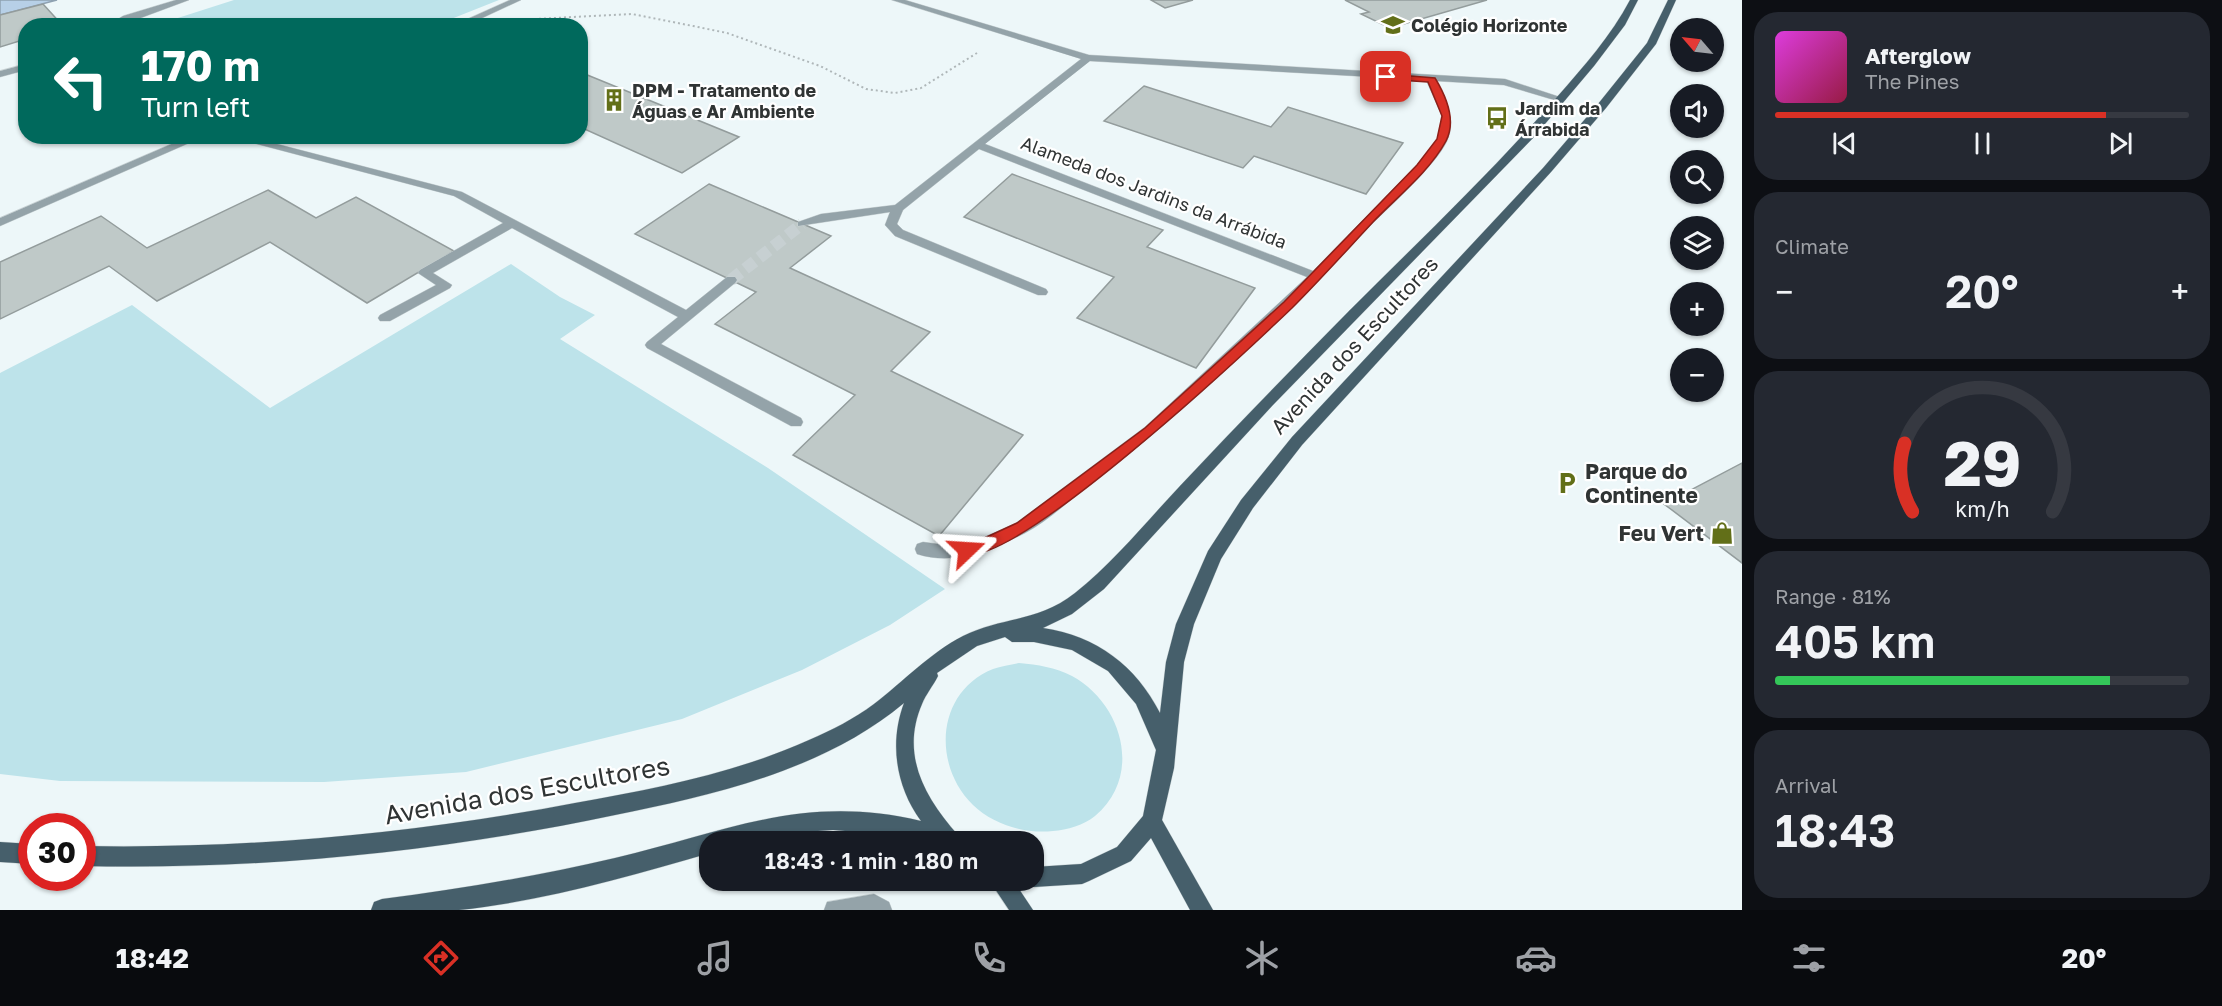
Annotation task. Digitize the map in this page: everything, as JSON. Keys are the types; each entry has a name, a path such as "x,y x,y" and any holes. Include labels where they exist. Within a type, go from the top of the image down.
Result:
{"main road":[{"name":"Avenida dos Escultores","path":"96,856 192,857 292,853 393,843 487,830 663,795 764,766 843,735 889,705 945,655 977,638 1046,620 1076,604 1098,584 1267,402 1501,165 1561,99 1610,40 1634,0"},
{"name":"Avenida dos Escultores","path":"1044,876 1082,874 1124,854 1152,821 1164,768 1175,662 1185,624 1214,556 1247,504 1297,441 1547,170 1602,106 1651,44 1668,12 1671,0"},
{"name":"Avenida dos Escultores","path":"977,638 1015,633 1052,634 1089,648 1121,671 1147,703 1162,740 1164,768"},
{"name":"Avenida dos Escultores","path":"942,831 916,796 904,754 906,715 922,685 945,655"},
{"name":"Avenida dos Escultores","path":"754,831 777,825 864,819 901,824 921,831"},
{"path":"1152,821 1202,910"},
{"name":"Avenida dos Escultores","path":"382,910 529,888 606,871 699,845"},
{"path":"0,852 18,853"},
{"path":"1007,891 1022,910"}],"street":[{"path":"126,18 185,0"},
{"path":"475,18 517,0"},
{"path":"896,0 1088,58 1431,80 1505,82 1561,99"},
{"name":"Alameda dos Jardins da Arrábida","path":"898,208 1088,58"},
{"path":"0,74 18,69"},
{"path":"923,549 952,553 981,546 1022,527 1150,431 1316,276 1420,167 1442,140 1447,116 1431,80"},
{"path":"0,222 181,144"},
{"path":"263,144 458,194 687,316"},
{"name":"Alameda dos Jardins da Arrábida","path":"978,145 1316,276"},
{"path":"802,224 821,218 898,208 891,225 899,233 1042,292"},
{"path":"385,318 446,285 424,273 512,223"},
{"path":"731,280 651,345 796,422"},
{"path":"835,910 874,905 881,910"}],"path":[{"path":"551,18 632,14 727,33 820,66 866,89 895,93 921,88 966,59 1012,35"}],"shaded area":[{"path":"0,0 57,0 0,15"},
{"path":"234,0 499,0 454,18 178,18"},
{"path":"511,264 560,297 595,315 560,339 768,468 945,589 890,625 802,670 682,719 466,772 324,782 60,781 0,774 0,373 132,305 270,408"},
{"path":"1019,663 1040,666 1053,668 1072,676 1090,688 1104,704 1114,722 1121,742 1122,762 1119,781 1110,800 1086,822 1044,832 1010,827 981,812 960,789 951,770 946,750 946,731 951,712 960,694 974,680 1003,666"}],"building":[{"path":"1151,0 1193,0 1165,8"},
{"path":"1345,0 1487,0 1390,28 1361,14 1369,12"},
{"path":"43,4 56,18 18,18 18,41 0,47 0,15"},
{"name":"DPM - Tratamento de Águas e Ar Ambiente","path":"588,75 739,137 682,173 588,131"},
{"path":"1144,86 1271,127 1288,107 1403,143 1366,194 1254,156 1243,168 1104,121"},
{"path":"1012,174 1163,230 1147,247 1255,288 1196,368 1077,318 1114,277 964,217"},
{"path":"709,184 831,236 790,268 930,332 891,371 1023,435 939,536 793,455 855,395 715,324 756,292 635,234"},
{"path":"268,190 316,218 356,197 454,251 367,303 270,242 157,301 109,266 0,319 0,262 101,216 147,248"},
{"name":"Feu Vert","path":"1742,463 1742,563 1664,504"}],"tunnel":[{"path":"731,280 802,224"}],"place":[{"name":"Colégio Horizonte","path":"1393,25"},
{"name":"DPM - Tratamento de Águas e Ar Ambiente","path":"614,100"},
{"name":"Jardim da Árrabida","path":"1497,118"},
{"name":"Parque do Continente","path":"1567,483"},
{"name":"Feu Vert","path":"1722,533"}],"route":[{"path":"967,550 1022,527 1150,431 1288,304 1420,167 1442,140 1447,116 1440,96 1431,80 1386,77"}]}
